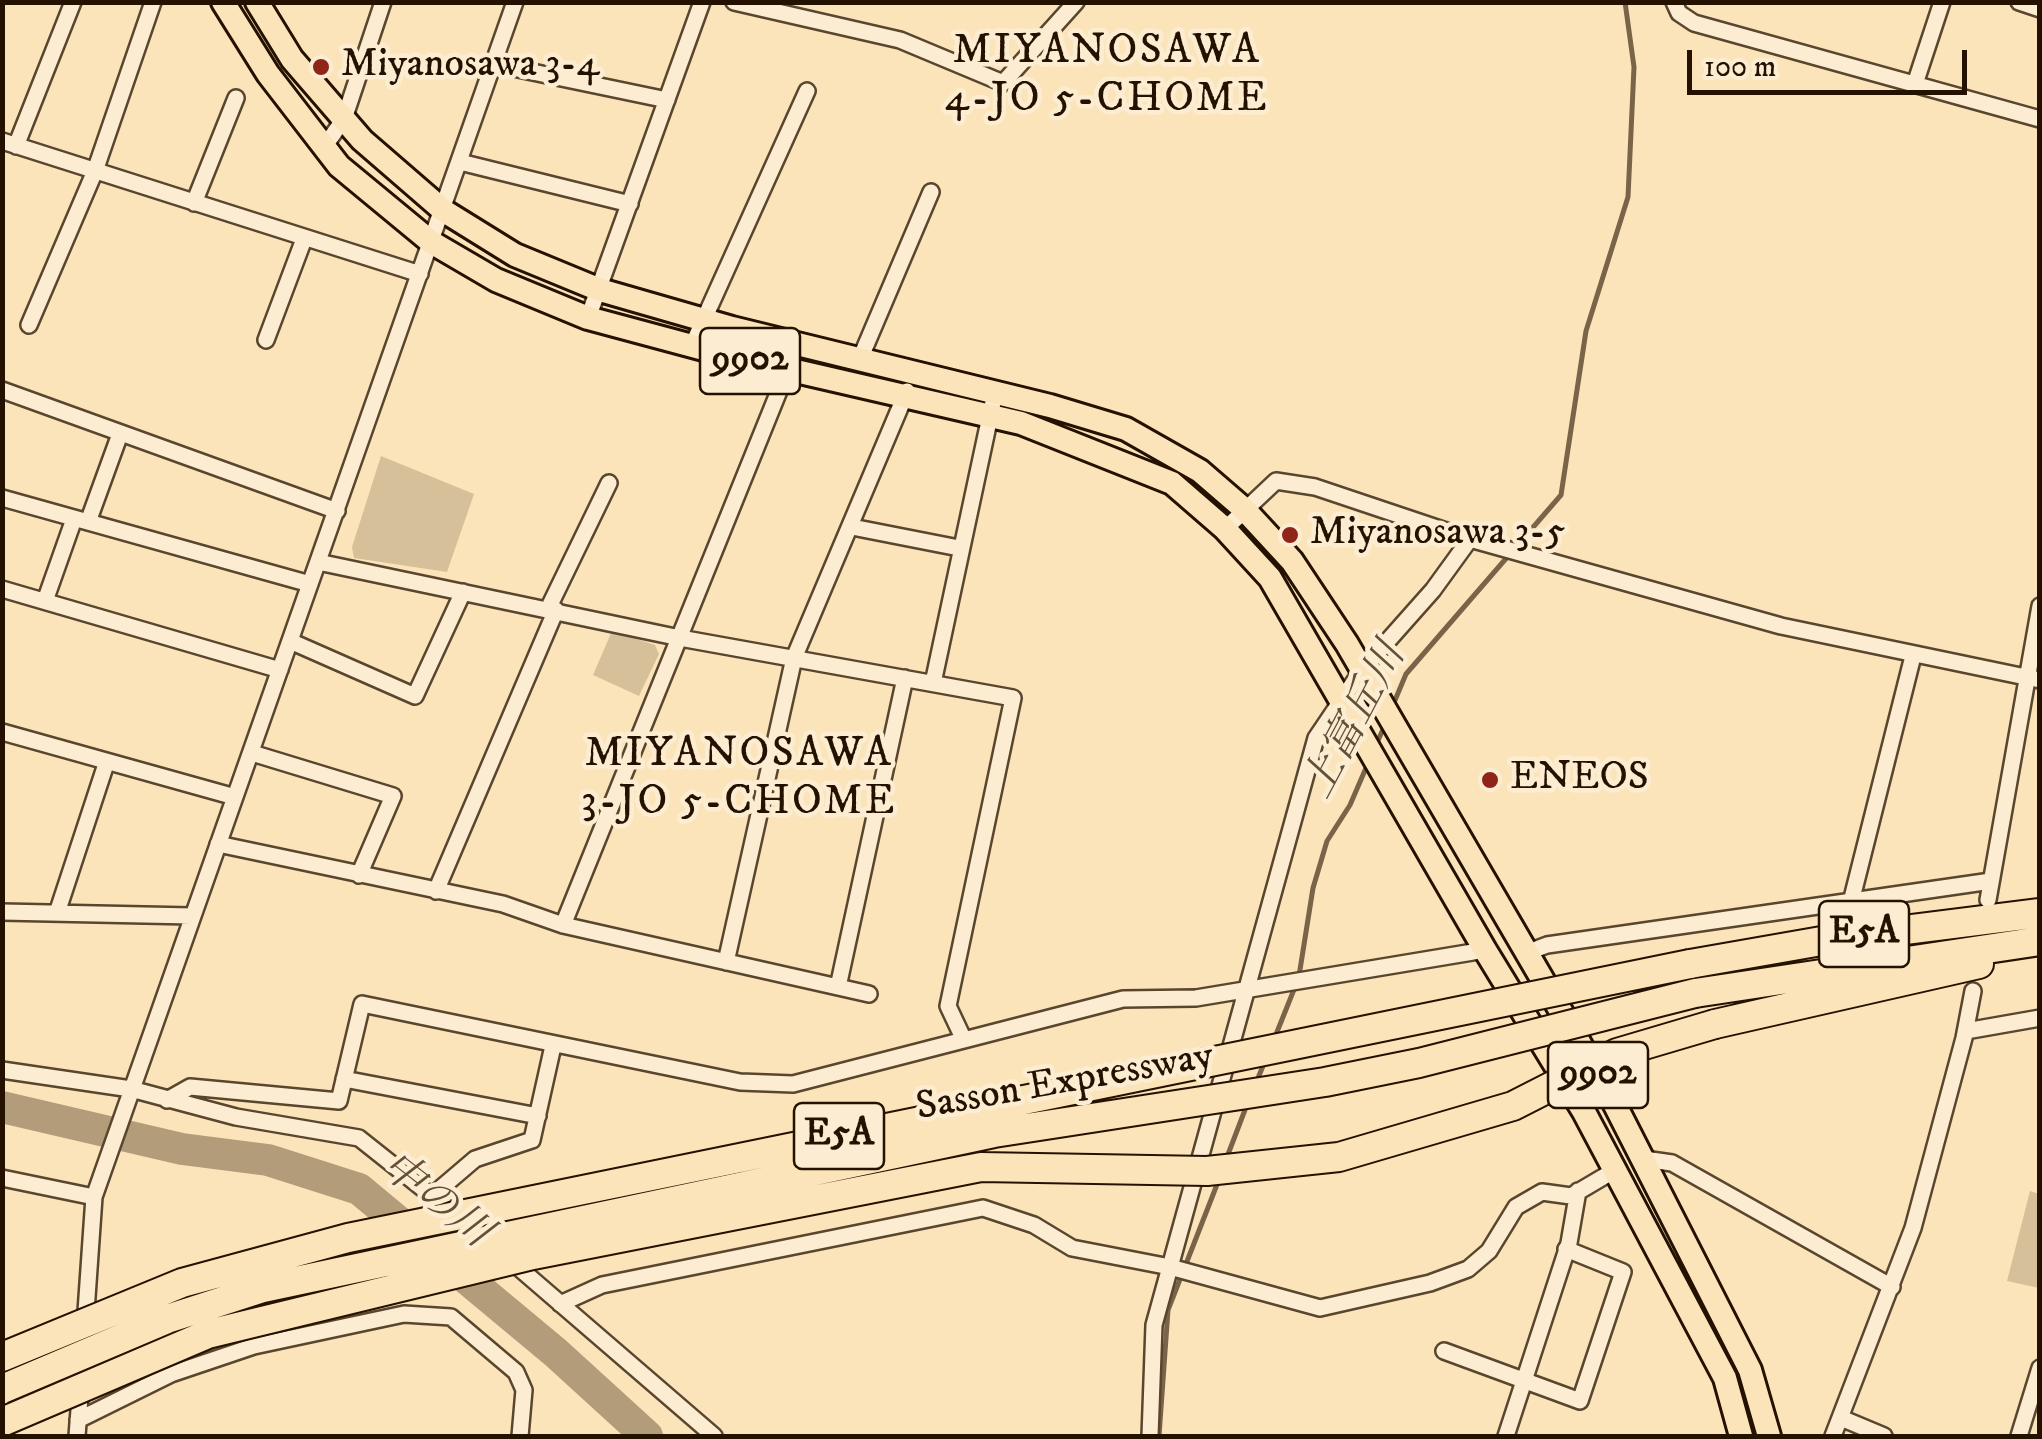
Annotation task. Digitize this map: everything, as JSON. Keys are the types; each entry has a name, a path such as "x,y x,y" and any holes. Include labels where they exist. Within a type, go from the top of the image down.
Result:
{"highway":[{"name":"Sasson Expressway","path":"2,1357 182,1282 348,1238 1690,964 1852,936 2040,913"},
{"name":"Sasson Expressway","path":"2,1389 167,1319 263,1288 994,1133 1381,1070 1695,993 2040,941"},
{"path":"2,1422 208,1334 533,1255 981,1167 1207,1171 1339,1157 1514,1106 1617,1053 1715,1024 2040,952"},
{"path":"2,1338 182,1282"}],"main road":[{"name":"9902","path":"257,2 292,59 344,118 444,210 515,255 600,290 919,374 992,404 1021,423 1172,483 1225,529 1270,578 1615,1170 1725,1378 1741,1436"},
{"name":"9902","path":"224,3 268,74 340,166 431,242 496,280 588,318 788,370 904,396 992,404 1126,430 1200,471 1244,509 1292,562 1364,674 1644,1158 1750,1370 1768,1436"}],"street":[{"path":"73,2 9,143 420,274"},
{"path":"29,326 95,171 152,2"},
{"path":"324,146 344,118 383,2"},
{"path":"77,1428 94,1198 515,2"},
{"path":"588,318 702,2"},
{"path":"734,2 776,7 900,40 1003,83 1068,4"},
{"path":"1674,2 1679,14 1694,23 2040,118"},
{"path":"1915,84 1942,2"},
{"path":"2019,2 2040,8"},
{"path":"494,64 667,100"},
{"path":"692,346 807,91"},
{"path":"194,204 236,98"},
{"path":"460,162 630,204"},
{"path":"860,360 930,192"},
{"path":"266,340 304,239"},
{"path":"563,925 798,344"},
{"path":"726,962 794,658 904,396 919,374"},
{"path":"2,390 336,511"},
{"path":"933,683 992,404"},
{"path":"45,601 120,434"},
{"path":"1225,529 1276,481 1314,487 1470,539 1781,626 2033,678"},
{"path":"436,891 609,482"},
{"path":"2,498 310,584"},
{"path":"852,527 959,548"},
{"path":"1150,1436 1154,1325 1250,990 1316,738 1470,539"},
{"path":"318,562 680,638 1013,698 948,1006 964,1040"},
{"path":"2,589 280,670"},
{"path":"290,641 415,696 463,592"},
{"path":"1988,900 2033,678 2040,606"},
{"path":"1851,902 1912,656"},
{"path":"838,987 905,678"},
{"path":"2,732 235,797"},
{"path":"252,753 393,796 360,875"},
{"path":"58,913 106,764"},
{"path":"218,844 503,904 563,925 869,994"},
{"path":"1526,953 1547,945 1991,881"},
{"path":"2,912 192,916"},
{"path":"167,1100 190,1086 339,1101 362,1004 740,1082 794,1084 1122,999 1196,998 1485,950"},
{"path":"1833,1436 1913,1228 1966,1031 1972,990"},
{"path":"1966,1031 2040,1018"},
{"path":"434,1194 475,1159 532,1140 553,1046"},
{"path":"2,1070 131,1089 167,1100 359,1138 434,1194 714,1436"},
{"path":"344,1079 538,1116"},
{"path":"1644,1158 1672,1163 1892,1287"},
{"path":"560,1304 602,1285 983,1208 1034,1225 1072,1248 1170,1267 1320,1308 1430,1283 1468,1268 1489,1251 1516,1207 1542,1192 1571,1196 1615,1170"},
{"path":"2,1178 94,1198"},
{"path":"1506,1436 1566,1250 1578,1191"},
{"path":"1444,1351 1580,1400 1623,1272 1566,1250"},
{"path":"77,1428 171,1374 254,1346 404,1314 452,1317 516,1372 524,1390 520,1436"},
{"path":"2028,1428 2040,1368"},
{"path":"1841,1418 1884,1436"}],"shaded area":[{"path":"381,456 474,494 447,572 354,558 352,547"},
{"path":"612,631 655,645 659,654 639,696 593,675"},
{"path":"2030,1191 2039,1194 2039,1288 2007,1281"}],"waterway":[{"name":"上富丘川","path":"1393,705 1406,674 1561,495 1586,331 1628,197 1634,67 1625,2"},
{"name":"上富丘川","path":"1375,747 1385,725"},
{"name":"上富丘川","path":"1299,976 1313,888 1327,841 1350,805 1369,761"},
{"name":"上富丘川","path":"1275,1037 1295,987"},
{"name":"上富丘川","path":"1256,1083 1265,1061"},
{"name":"上富丘川","path":"1227,1157 1248,1102"},
{"name":"中の川","path":"2,1107 182,1149 268,1160 359,1189 556,1353 647,1436"},
{"name":"上富丘川","path":"1159,1436 1168,1310 1218,1182"}],"place":[{"name":"Miyanosawa 3-4","path":"321,67"},
{"name":"Miyanosawa 3-5","path":"1290,535"},
{"name":"ENEOS","path":"1490,780"}],"district":[{"name":"MIYANOSAWA 4-JO 5-CHOME","path":"1107,77"},
{"name":"MIYANOSAWA 3-JO 5-CHOME","path":"739,780"}]}
